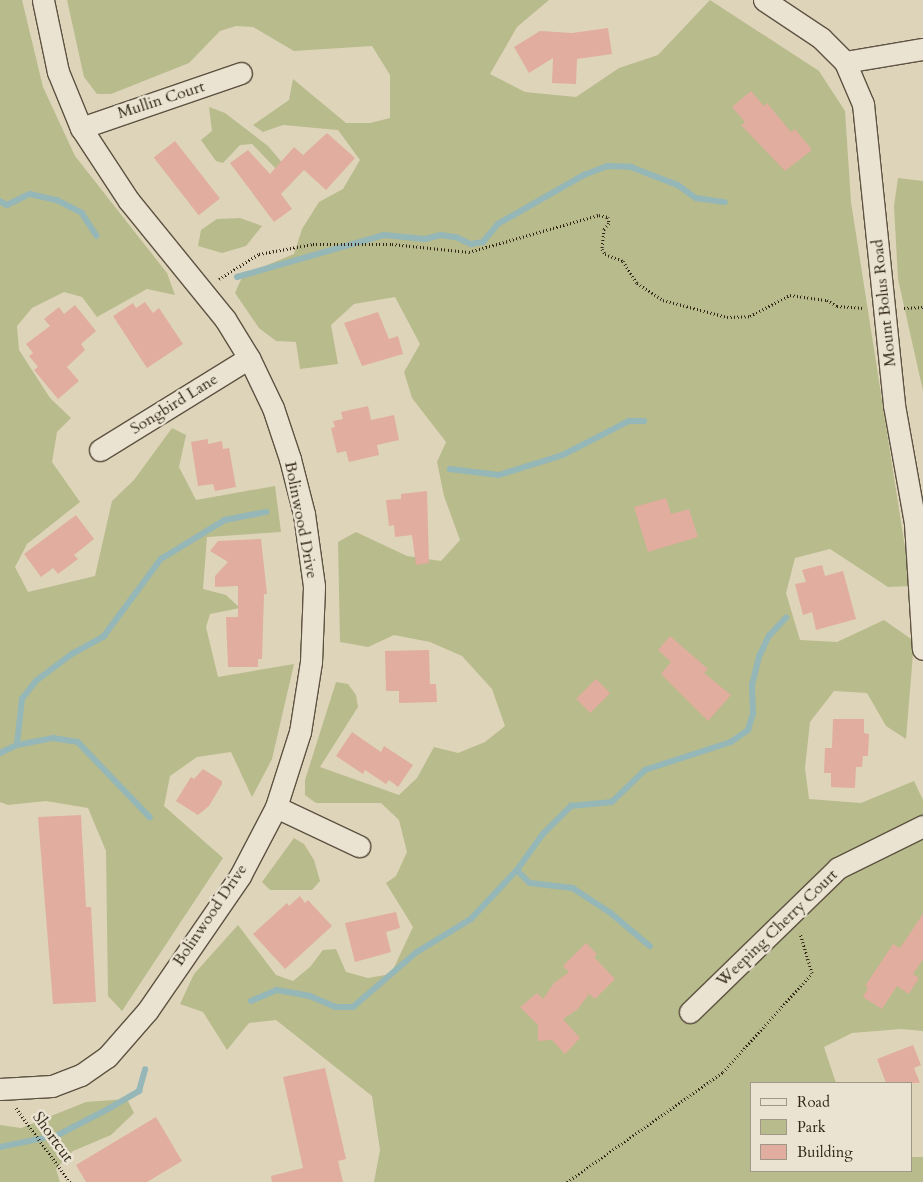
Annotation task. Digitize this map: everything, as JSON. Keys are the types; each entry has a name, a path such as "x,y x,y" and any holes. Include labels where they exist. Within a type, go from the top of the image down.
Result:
{"street":[{"name":"Bolinwood Drive","path":"0,1089 52,1086 81,1075 128,1035 240,876 276,807 300,732 311,662 314,586 304,514 290,459 273,408 249,358 201,288 124,194 81,128 58,72 43,0"},
{"name":"Mount Bolus Road","path":"764,0 821,38 845,62 863,104 894,405 915,523 923,649"},
{"path":"845,62 923,48"},
{"name":"Mullin Court","path":"81,128 241,73"},
{"name":"Songbird Lane","path":"100,450 249,358"},
{"path":"276,807 359,846"},
{"name":"Weeping Cherry Court","path":"690,1012 838,868 923,826"}],"path":[{"path":"219,279 259,254 313,244 392,244 469,252 599,215 608,217 609,223 604,229 602,249 605,254 623,261 637,283 652,295 695,311 726,317 750,316 790,295 827,300 836,306 884,310 923,307"},
{"path":"567,1182 723,1072 812,973 793,911"},
{"name":"Shortcut","path":"16,1108 70,1182"}],"green space":[{"path":"0,0 22,0 43,87 75,156 167,273 175,295 147,289 97,317 82,297 64,292 32,308 17,326 19,350 50,398 71,418 57,432 52,462 80,502 27,544 15,567 28,592 95,576 112,501 134,480 172,428 186,435 179,467 196,500 275,486 281,532 207,537 203,589 226,595 240,608 210,614 206,627 218,677 294,664 272,759 252,797 231,752 197,757 170,776 164,806 223,858 122,1011 108,996 106,851 88,808 46,801 8,805 0,802"},
{"path":"67,0 549,0 517,27 490,74 525,92 576,97 619,68 658,55 710,0 819,71 845,111 851,202 911,586 888,587 830,549 795,558 786,593 800,640 837,642 884,620 914,641 906,739 886,726 867,693 834,691 810,722 805,768 809,799 861,803 914,781 923,800 923,1031 901,1029 852,1033 824,1047 836,1082 750,1082 750,1172 913,1172 913,1157 923,1157 923,1182 374,1182 380,1150 372,1096 276,1020 249,1023 227,1050 203,1012 180,1004 194,974 238,925 276,975 293,981 310,967 323,950 336,949 346,972 368,978 391,974 413,927 386,883 396,876 407,852 399,820 381,803 316,803 305,795 305,780 336,682 348,684 356,695 358,707 320,767 399,795 417,778 434,747 458,753 485,742 505,726 492,689 462,656 430,642 394,635 368,647 340,642 338,542 356,532 407,556 441,561 460,540 444,496 437,462 446,442 412,398 404,372 420,344 395,297 354,304 331,325 338,364 300,369 296,342 276,341 259,328 235,293 243,275 294,254 302,229 319,202 343,189 360,160 338,130 283,125 263,132 253,125 289,100 293,79 346,123 370,123 390,118 390,75 372,46 294,51 253,27 236,26 220,31 189,63 111,94 97,94 84,77"},
{"path":"209,107 225,113 268,146 285,166 280,173 252,144 240,145 223,163 216,161 201,140 212,131"},
{"path":"898,178 923,181 923,391 898,279 894,206"},
{"path":"240,218 262,226 246,246 222,253 198,246 201,230 217,219"},
{"path":"294,838 304,844 314,860 320,881 312,890 270,890 262,882"},
{"path":"127,1099 134,1113 111,1135 73,1151 56,1169 60,1182 0,1182 0,1125 21,1128 86,1102"}],"building":[{"path":"608,28 612,54 577,59 576,84 552,83 553,58 529,73 514,47 540,31 572,33"},
{"path":"751,91 764,106 767,103 791,132 795,129 812,150 785,171 741,125 745,122 732,107"},
{"path":"327,133 355,158 326,190 304,170 281,194 292,209 274,222 230,163 248,150 270,174 294,147 303,155"},
{"path":"175,141 220,199 199,215 154,158"},
{"path":"145,302 153,313 159,308 183,344 147,368 113,316 133,303 136,308"},
{"path":"75,305 96,331 81,344 85,350 67,367 79,381 58,399 34,370 38,367 29,356 33,353 26,344 50,326 44,319 59,307 64,314"},
{"path":"378,312 389,339 398,336 403,354 362,366 344,323"},
{"path":"368,406 371,420 394,415 399,440 377,445 379,455 349,462 346,451 337,453 331,428 335,427 333,421 343,419 341,412"},
{"path":"208,439 208,444 222,441 223,449 229,448 236,487 215,491 213,484 198,486 191,442"},
{"path":"427,491 429,563 416,565 412,535 395,537 394,525 389,526 386,500 401,499 401,494"},
{"path":"666,498 671,514 689,509 698,537 648,552 634,507"},
{"path":"76,515 94,539 74,555 78,559 58,574 53,568 41,577 24,554"},
{"path":"261,539 267,594 264,594 262,659 258,659 258,667 228,667 226,617 238,617 238,586 215,587 215,576 228,562 210,551 218,541"},
{"path":"822,565 825,576 843,571 856,619 816,630 812,612 803,615 795,584 806,582 802,570"},
{"path":"670,636 708,669 704,673 731,695 708,721 661,674 671,662 658,650"},
{"path":"429,650 430,684 436,684 437,702 399,703 399,691 386,691 385,651"},
{"path":"596,679 610,693 590,713 576,699"},
{"path":"833,719 864,719 864,733 869,734 868,756 863,756 862,767 856,767 855,788 831,787 831,773 824,773 825,748 832,748"},
{"path":"352,732 381,752 384,746 413,765 398,787 389,780 386,784 365,770 363,774 336,756"},
{"path":"203,769 222,781 222,784 209,806 198,815 176,801 191,777 194,779"},
{"path":"81,815 86,907 91,907 96,1002 53,1004 38,817"},
{"path":"300,896 305,903 308,900 332,926 285,969 253,934 287,903 289,906"},
{"path":"396,912 400,928 386,932 391,952 355,962 345,923"},
{"path":"923,914 923,959 913,974 919,978 909,994 897,986 882,1009 863,997 868,988 865,986 893,944 900,948"},
{"path":"586,943 597,954 594,957 615,979 595,999 589,994 578,1009 563,1019 580,1038 565,1054 552,1040 538,1041 538,1025 520,1007 537,993 543,999 554,983 569,972 563,966"},
{"path":"913,1045 921,1065 914,1068 920,1083 886,1082 877,1059"},
{"path":"325,1068 346,1159 338,1161 343,1182 272,1182 271,1176 303,1168 283,1077"},
{"path":"156,1117 182,1161 147,1182 86,1182 76,1165"}],"waterway":[{"path":"237,277 384,235 425,239 441,235 456,237 471,244 483,242 498,224 584,175 608,166 631,167 678,185 696,198 725,202"},
{"path":"0,201 7,205 30,194 57,200 82,213 97,236"},
{"path":"450,469 499,475 563,455 629,421 644,421"},
{"path":"17,745 22,699 36,681 72,654 104,636 161,559 225,520 266,512"},
{"path":"251,1001 277,990 310,996 336,1007 353,1007 417,952 471,919 517,870 543,834 571,806 612,802 645,770 731,742 748,730 753,714 752,685 759,657 769,636 786,618"},
{"path":"0,753 17,745 53,738 78,742 150,817"},
{"path":"517,870 530,883 573,888 611,913 650,946"},
{"path":"0,1147 58,1135 110,1108 139,1091 145,1070"}]}
